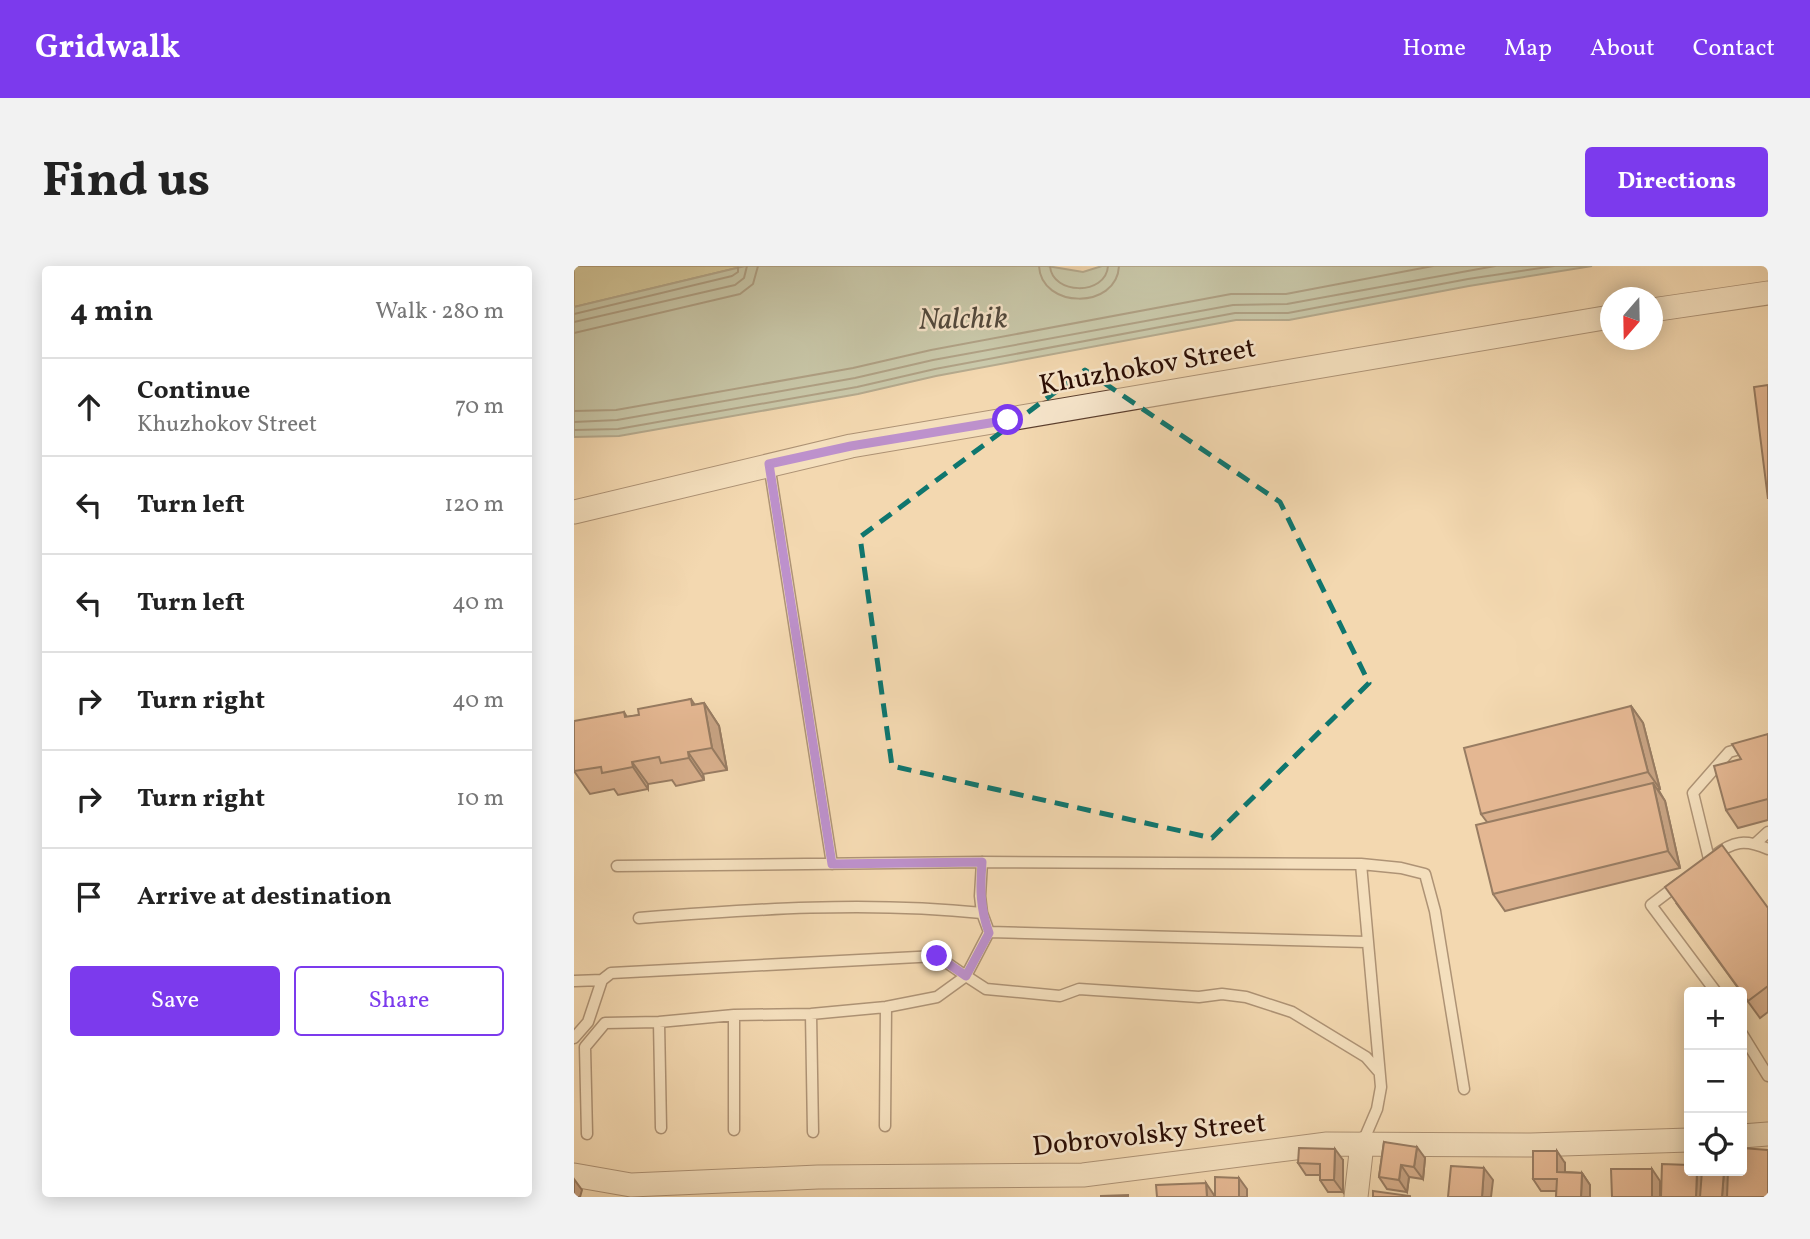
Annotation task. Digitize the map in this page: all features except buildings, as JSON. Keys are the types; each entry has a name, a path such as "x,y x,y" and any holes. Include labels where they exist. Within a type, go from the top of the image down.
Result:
{"street":[{"path":"1663,309 1768,293"},
{"name":"Khuzhokov Street","path":"574,512 851,446 1600,319"},
{"path":"1747,1136 1768,1134"},
{"name":"Dobrovolsky Street","path":"574,1175 631,1185 818,1177 1083,1175 1328,1144 1531,1145 1684,1140"},
{"path":"1356,1197 1362,1144"}],"lane":[{"path":"769,464 832,864"},
{"path":"1709,859 1693,793 1729,752 1768,741"},
{"path":"1756,843 1768,832"},
{"path":"1700,867 1729,844 1756,843 1768,849"},
{"path":"587,1134 585,1046 605,1023 659,1022 734,1015 811,1014 886,1007 937,997 966,976 989,933 980,896 982,862"},
{"path":"617,866 982,862 1361,864 1401,868 1425,874 1435,911 1464,1089"},
{"path":"1361,864 1381,1087 1377,1109 1362,1144"},
{"path":"1690,875 1651,905 1712,987"},
{"path":"639,918 778,907 952,910 982,913"},
{"path":"989,933 1366,942"},
{"path":"574,1038 588,1022 602,980 611,973 937,956 986,989 1060,996 1079,989 1199,997 1222,994 1246,997 1292,1012 1366,1057 1379,1072"},
{"path":"574,981 602,980"},
{"path":"885,1126 886,1007"},
{"path":"811,1014 813,1132"},
{"path":"734,1015 734,1130"},
{"path":"659,1022 661,1128"},
{"path":"1747,1042 1768,1076"}],"highlighted area":[{"path":"1085,370 1280,502 1369,683 1212,838 892,766 860,537"}],"green space":[{"path":"574,266 745,266 574,307"}],"water":[{"name":"Nalchik","path":"745,266 1047,266 1083,272 1102,266 1592,266 1289,320 1236,320 936,376 858,394 619,436 574,437 574,307"}],"route":[{"path":"937,956 966,976 989,933 980,896 982,862 832,864 769,464 851,446 1008,420"}]}
